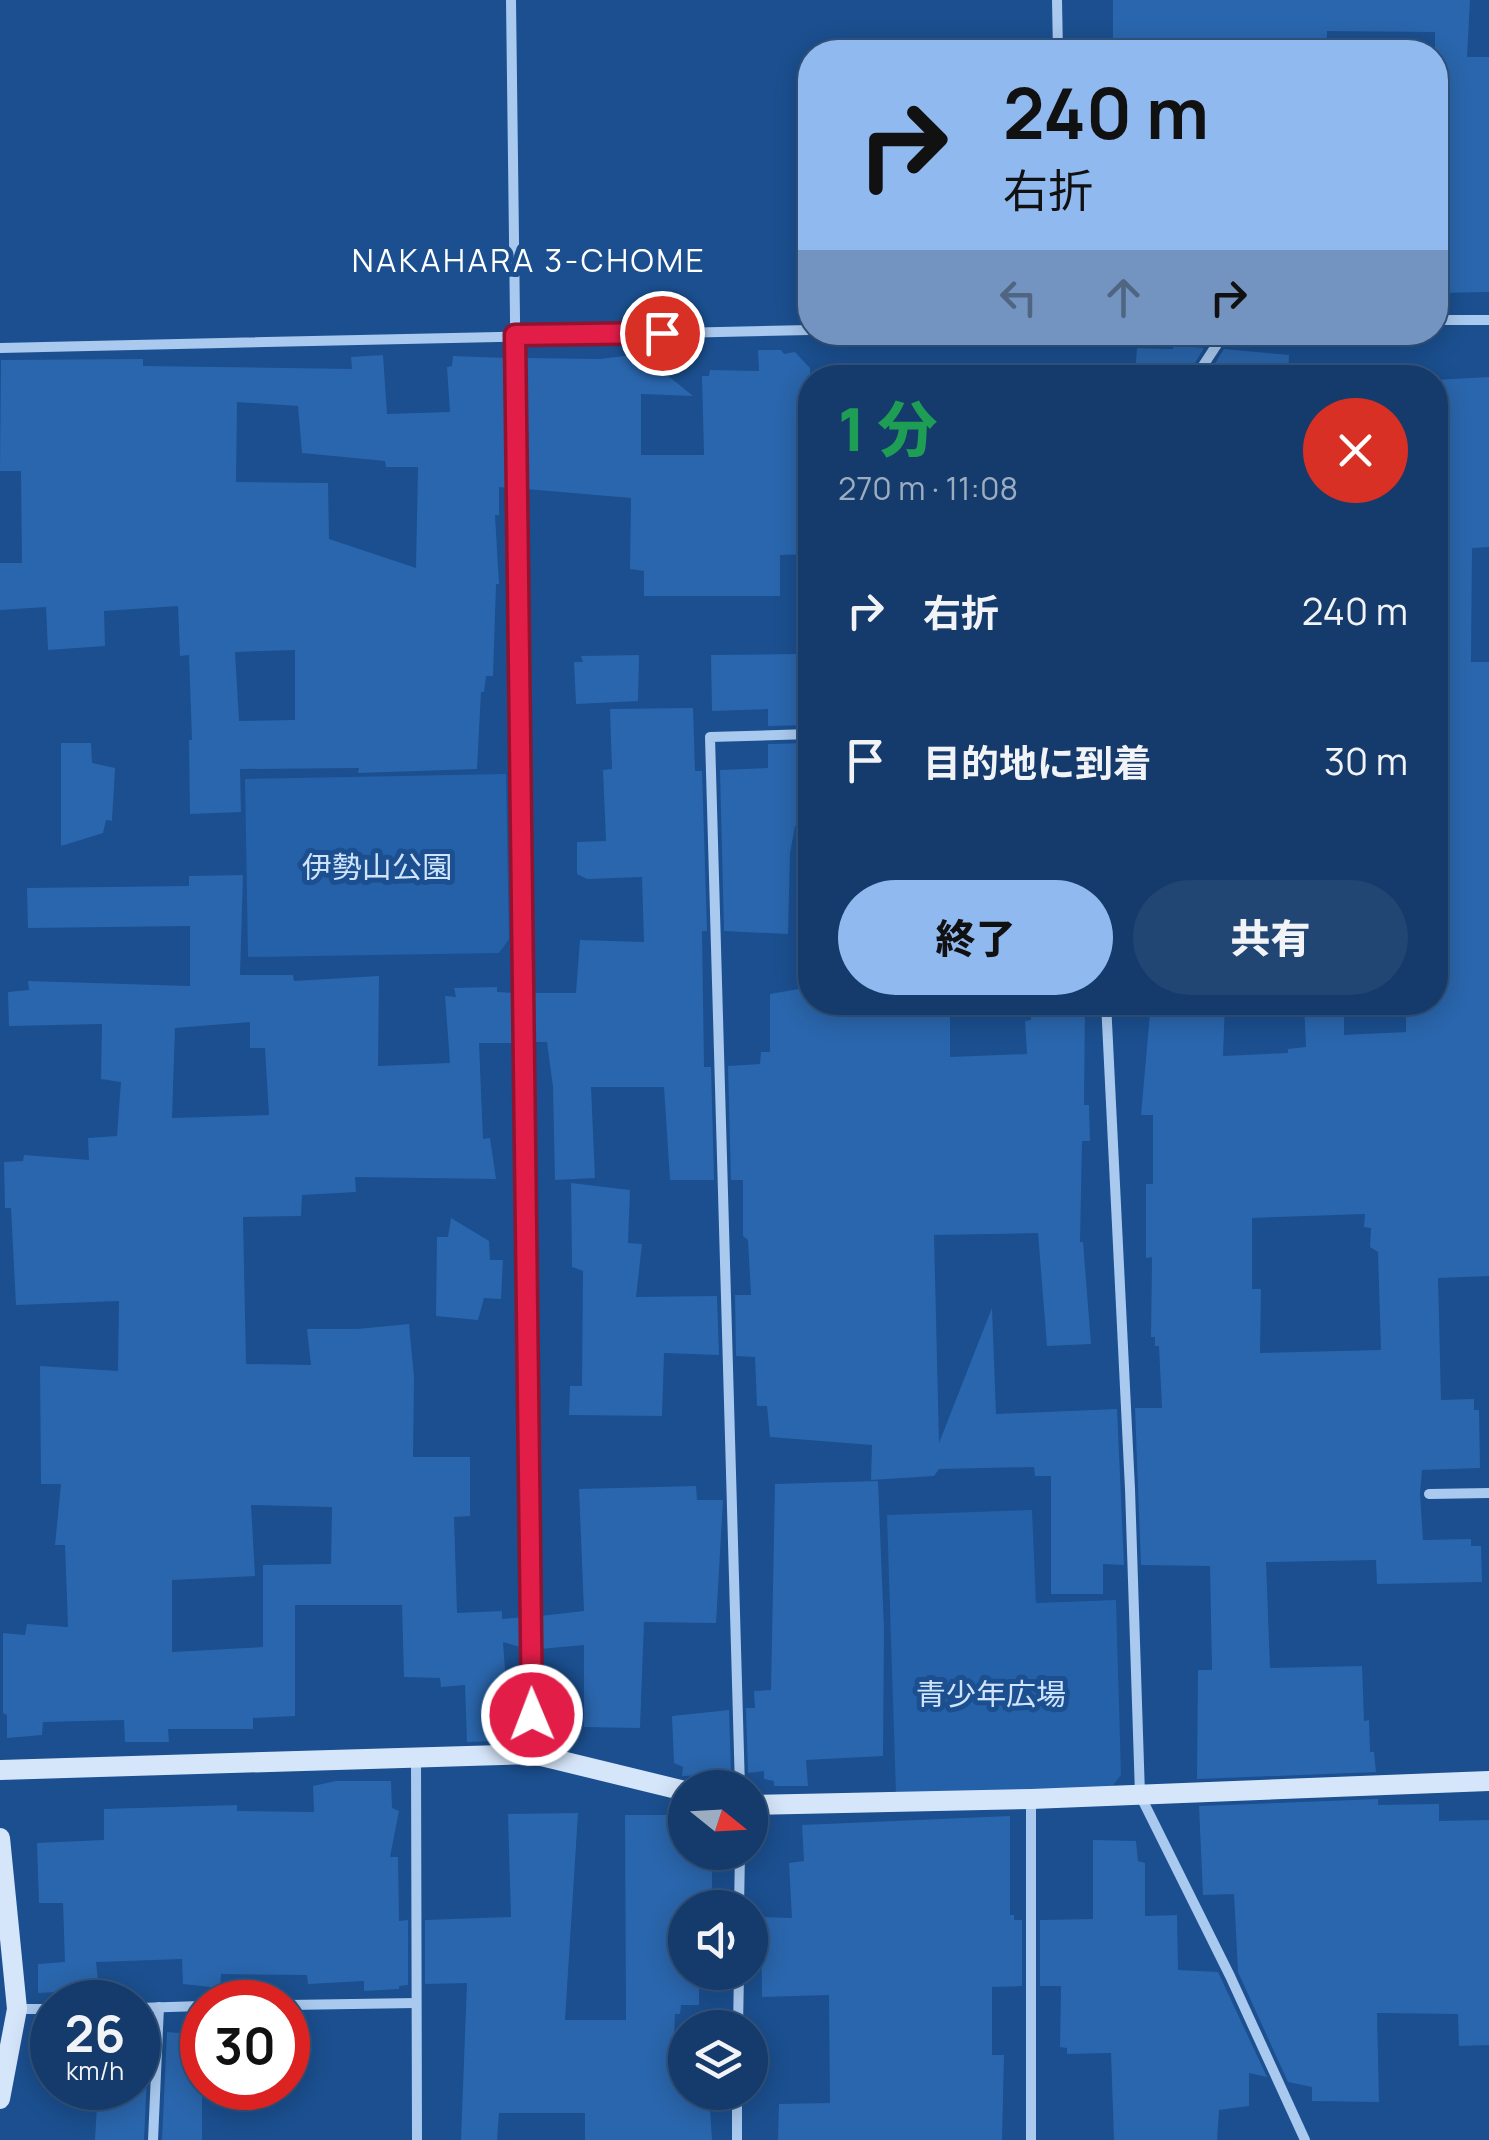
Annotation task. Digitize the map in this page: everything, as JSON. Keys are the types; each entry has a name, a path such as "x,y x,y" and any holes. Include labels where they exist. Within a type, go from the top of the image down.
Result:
{"street":[{"path":"510,0 532,1754"},
{"path":"1057,0 1058,40"},
{"path":"1448,320 1489,320"},
{"path":"0,348 798,330"},
{"path":"739,1770 710,737 798,734"},
{"path":"1107,1015 1130,1489 1140,1795 1230,1976 1305,2140"},
{"path":"1429,1494 1489,1493"},
{"path":"0,1770 532,1754 668,1787"},
{"path":"416,1756 417,2140"},
{"path":"768,1804 1031,1799 1489,1781"},
{"path":"1031,1799 1031,2140"},
{"path":"0,1838 17,2009 0,2098"},
{"path":"310,2005 416,2003"},
{"path":"160,2007 180,2007"},
{"path":"17,2009 30,2009"},
{"path":"154,2140 155,2110"},
{"path":"737,2140 738,2110"}],"green space":[{"name":"伊勢山公園","path":"506,774 509,939 499,953 248,957 245,779"},
{"name":"青少年広場","path":"1032,1510 1036,1603 1116,1600 1121,1775 1111,1788 896,1795 887,1515"}],"building":[{"path":"1113,0 1470,0 1467,57 1489,57 1489,292 1448,293 1448,40 1435,40 1435,32 1327,31 1327,40 1113,40"},
{"path":"1173,345 1204,348 1194,365 1136,365 1137,348 1173,349"},
{"path":"1224,349 1289,355 1289,365 1214,365"},
{"path":"758,350 795,352 807,365 798,365 798,554 780,555 780,596 644,596 644,571 630,569 631,498 526,489 524,358 600,359 641,354 693,396 641,394 641,455 704,455 702,376 709,376 710,370 759,371"},
{"path":"383,355 387,414 450,412 447,367 452,366 453,356 507,358 508,488 499,487 499,515 495,515 499,584 493,676 486,676 481,692 477,769 358,773 359,768 240,769 241,812 190,814 189,655 180,656 178,606 104,611 105,646 48,650 46,607 0,610 0,563 22,563 21,471 0,471 1,360 143,359 143,366 352,369 351,357","holes":["237,402 298,406 302,453 385,461 386,467 418,467 416,568 329,539 328,483 236,482","295,650 295,720 239,721 235,652"]},
{"path":"1489,377 1489,547 1472,548 1471,662 1489,662 1489,1276 1438,1278 1441,1400 1474,1399 1474,1410 1479,1410 1480,1468 1422,1470 1420,1493 1423,1540 1471,1539 1471,1546 1481,1546 1482,1582 1377,1584 1376,1560 1266,1562 1270,1668 1362,1666 1364,1721 1369,1720 1370,1752 1374,1752 1376,1772 1197,1779 1198,1670 1212,1670 1210,1566 1141,1565 1135,1408 1162,1408 1159,1346 1151,1337 1152,1257 1146,1258 1146,1184 1153,1184 1153,1115 1141,1115 1150,1015 1225,1015 1223,1056 1288,1053 1288,1049 1306,1047 1305,1015 1344,1015 1344,1035 1406,1032 1406,1015 1448,1015 1448,379","holes":["1365,1214 1364,1227 1371,1228 1370,1247 1378,1252 1381,1350 1260,1353 1261,1289 1252,1289 1252,1218"]},
{"path":"798,654 798,725 768,726 768,709 712,711 711,655"},
{"path":"639,655 638,701 576,704 574,662 583,662 581,656"},
{"path":"693,708 695,771 702,771 707,931 702,931 704,1067 711,1067 714,1180 670,1180 664,1087 591,1087 595,1178 555,1180 553,1087 547,1042 533,1042 532,993 576,993 580,940 644,942 642,877 587,879 577,874 577,842 606,841 603,770 612,769 610,709"},
{"path":"61,743 91,743 92,763 115,768 112,821 106,820 103,833 61,846"},
{"path":"798,743 798,826 790,853 788,934 724,931 720,770 768,768 768,744"},
{"path":"243,875 240,975 293,975 294,981 379,976 378,1066 450,1063 445,996 456,997 454,988 497,987 497,992 515,993 515,1043 479,1043 483,1139 490,1138 496,1179 355,1177 356,1192 302,1195 301,1216 243,1217 246,1364 311,1365 307,1329 409,1324 414,1377 413,1457 470,1457 470,1516 454,1517 457,1613 502,1611 502,1619 523,1617 523,1648 503,1642 507,1697 494,1698 495,1741 467,1742 465,1685 441,1687 440,1678 404,1677 402,1605 295,1605 295,1716 253,1718 253,1729 168,1729 169,1742 125,1742 124,1720 43,1722 42,1735 7,1738 7,1715 3,1713 3,1633 25,1635 27,1624 68,1627 65,1545 55,1545 61,1484 41,1484 40,1366 118,1371 119,1301 16,1305 11,1208 5,1208 4,1162 23,1161 24,1155 89,1160 88,1138 117,1136 121,1082 101,1079 102,1024 9,1026 8,992 29,990 28,981 190,986 190,926 28,928 27,888 189,886 189,876","holes":["250,1022 250,1048 265,1048 269,1115 172,1118 175,1028","251,1505 332,1507 331,1564 263,1565 263,1647 172,1652 172,1580 255,1576"]},
{"path":"798,989 798,1015 950,1015 950,1057 1027,1054 1025,1021 1031,1020 1031,1015 1085,1015 1084,1105 1089,1105 1090,1141 1082,1141 1080,1242 1091,1344 1047,1346 1038,1233 934,1235 939,1443 992,1308 996,1414 1117,1409 1124,1565 1103,1564 1103,1594 1051,1594 1051,1476 1035,1476 1034,1467 939,1469 934,1476 871,1480 872,1445 770,1437 767,1406 757,1406 755,1357 736,1356 735,1295 751,1295 748,1240 743,1236 743,1180 731,1180 728,1066 760,1064 761,1052 770,1052 770,994"},
{"path":"571,1183 630,1190 628,1243 642,1244 636,1297 717,1296 719,1355 664,1353 662,1416 569,1415 570,1386 582,1386 583,1271 572,1267"},
{"path":"451,1218 489,1241 490,1260 503,1260 501,1299 484,1298 478,1320 436,1316 437,1237 448,1237"},
{"path":"878,1481 884,1629 883,1756 806,1760 808,1786 774,1786 774,1781 768,1780 768,1770 748,1770 746,1708 755,1708 754,1691 771,1690 775,1484"},
{"path":"696,1486 697,1500 723,1500 716,1623 644,1622 640,1728 584,1727 584,1645 540,1649 540,1616 584,1611 579,1489"},
{"path":"729,1710 731,1770 683,1770 674,1763 672,1716"},
{"path":"336,1781 391,1781 392,1808 399,1811 390,1857 398,1857 399,1921 408,1920 408,1985 364,1991 364,1981 310,1984 307,1975 221,1974 221,1980 183,1980 182,1959 96,1962 98,1980 38,1980 38,1964 65,1962 63,1903 39,1903 37,1843 104,1840 104,1809 237,1805 237,1811 314,1812 313,1786"},
{"path":"1378,1799 1378,1805 1439,1804 1439,1821 1489,1820 1489,2045 1459,2046 1458,2014 1377,2013 1379,2102 1312,2101 1312,2087 1288,2082 1238,1972 1234,1894 1203,1895 1199,1806"},
{"path":"578,1813 565,2020 626,2020 625,1815 668,1815 668,1870 712,1870 712,1890 668,1890 668,1990 699,1990 699,2005 668,2010 668,2110 710,2110 712,2140 585,2140 585,2113 499,2113 497,2140 461,2140 467,1983 425,1984 425,1920 511,1917 508,1814"},
{"path":"1010,1816 1010,1915 1014,1915 1014,1920 1022,1920 1022,1986 992,1987 992,2055 1004,2055 1002,2140 778,2140 779,2104 830,2103 829,1995 762,1997 762,1990 768,1990 768,1917 792,1918 789,1863 804,1861 802,1825"},
{"path":"1093,1840 1136,1841 1138,1861 1145,1863 1145,1916 1177,1915 1178,1970 1218,1972 1267,2077 1249,2073 1249,2106 1219,2110 1217,2140 1114,2140 1111,2053 1067,2054 1067,2048 1060,2047 1061,1986 1040,1986 1040,1920 1093,1919"},
{"path":"167,2032 180,2033 180,2110 202,2110 202,2140 162,2140"},
{"path":"97,2110 145,2110 144,2140 95,2140"}],"district":[{"name":"NAKAHARA 3-CHOME","path":"529,260"}],"route":[{"path":"532,1715 515,335 662,333"}]}
